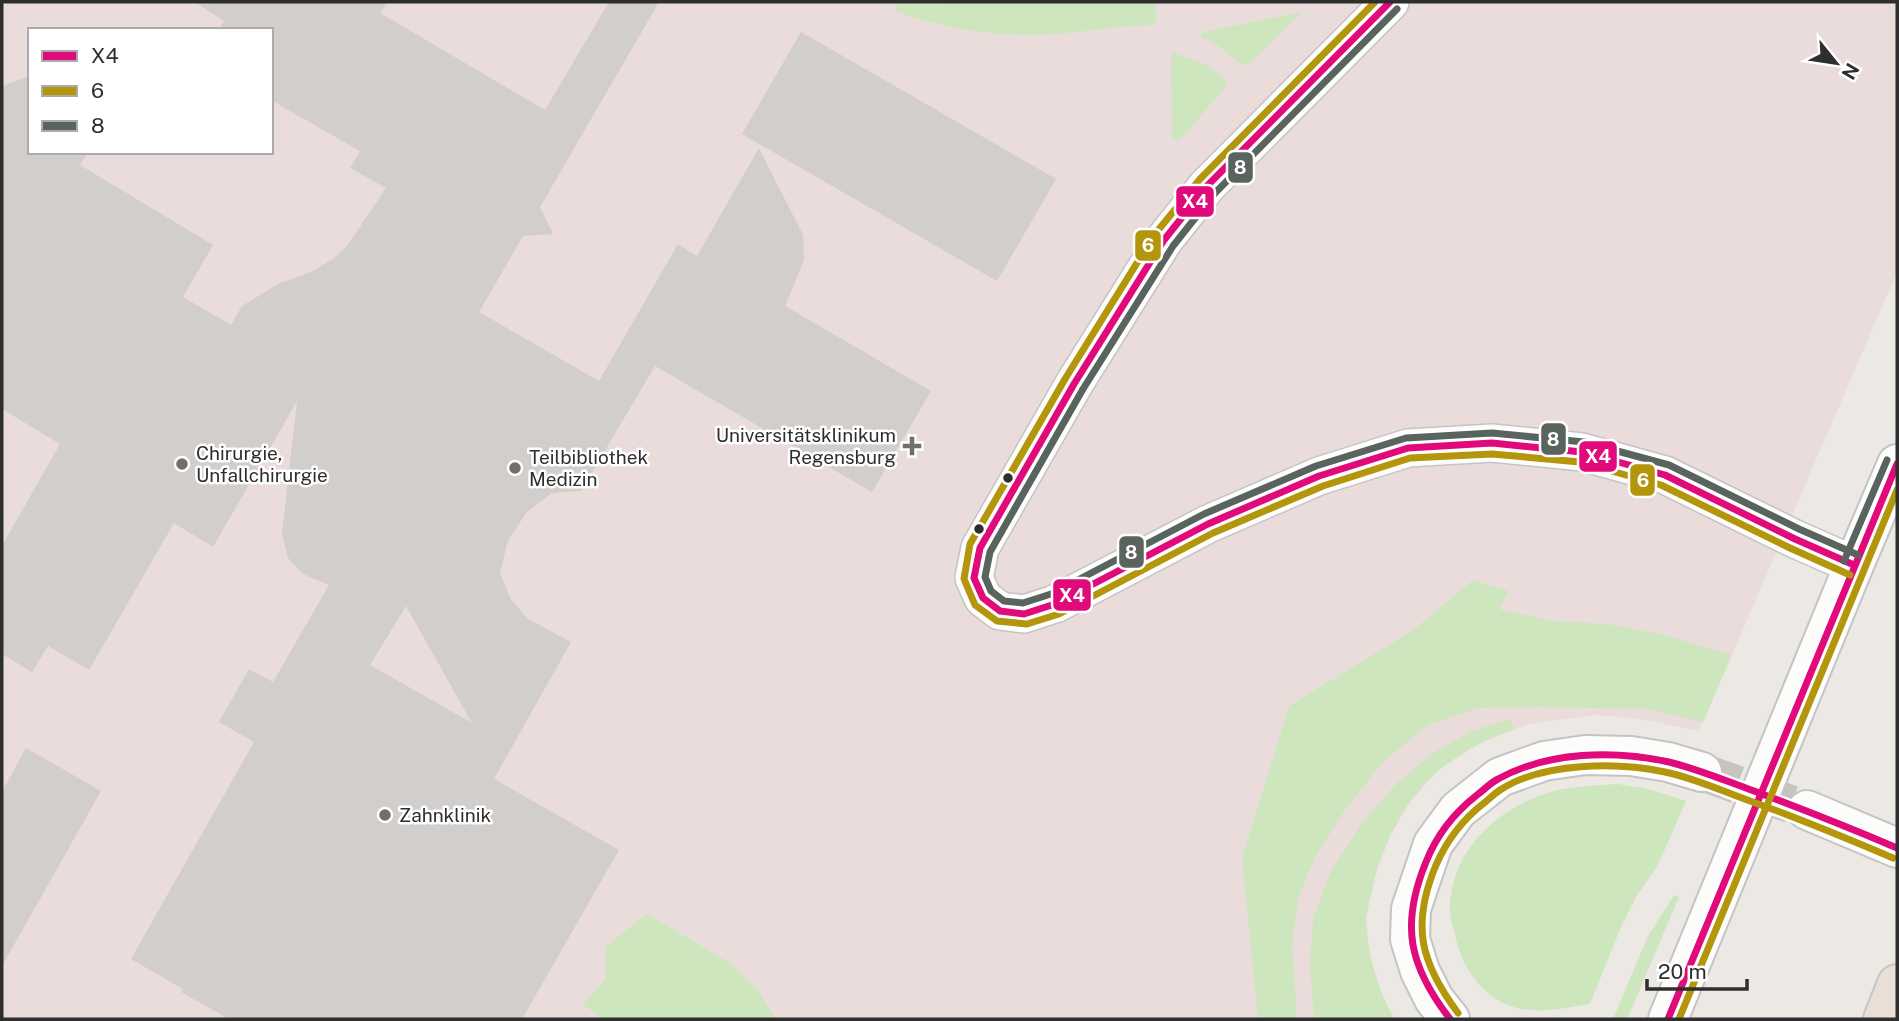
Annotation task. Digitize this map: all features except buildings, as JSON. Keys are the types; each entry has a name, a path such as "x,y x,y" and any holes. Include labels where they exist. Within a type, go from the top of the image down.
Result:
{"highway":[{"path":"1883,1019 1897,984"}],"street":[{"path":"1390,2 1207,186 1164,240 1074,384 980,548 974,578 983,598 1000,611 1024,614 1055,604 1208,524 1319,476 1408,449 1492,443 1582,452 1665,475 1795,540 1854,565"},
{"path":"1668,1019 1897,464"},
{"path":"1450,1019 1434,999 1420,971 1410,939 1411,909 1433,844 1458,810 1500,777 1544,761 1585,755 1631,756 1668,762 1702,772"},
{"path":"1807,810 1897,848"}],"shaded area":[{"name":"Universitätsklinikum Regensburg","path":"2,2 1897,2 1897,272 1699,731 1641,719 1596,715 1528,724 1479,743 1437,771 1410,802 1391,834 1375,874 1366,919 1370,956 1383,998 1394,1019 2,1019"}],"green space":[{"path":"1155,2 1156,25 1014,35 932,23 894,11 897,4"},
{"path":"1302,12 1249,64 1242,65 1214,43 1201,37 1203,32"},
{"path":"1171,52 1210,67 1228,84 1180,140 1175,140 1172,136"},
{"path":"1473,580 1509,591 1499,609 1551,621 1608,624 1664,635 1732,655 1703,722 1649,709 1536,707 1479,708 1426,726 1382,763 1343,813 1315,857 1298,898 1292,945 1297,1019 1258,1019 1242,858 1289,706 1412,631"},
{"path":"1510,719 1514,729 1465,752 1426,782 1394,827 1380,862 1366,922 1375,972 1394,1019 1314,1019 1310,964 1313,919 1331,871 1362,823 1396,784 1433,753 1474,730"},
{"path":"1618,784 1649,789 1686,801 1658,865 1636,897 1621,927 1590,1004 1530,1010 1501,1002 1484,989 1470,972 1460,953 1454,931 1450,912 1451,893 1464,858 1487,828 1517,806 1544,794 1565,789"},
{"path":"1674,895 1679,897 1629,1015 1626,1019 1613,1019 1648,936"},
{"path":"647,914 730,963 757,989 776,1019 604,1019 582,1004 606,979 605,947"}],"tunnel":[{"path":"1702,772 1807,810"}],"transit line":[{"name":"6","path":"1375,2 1200,179 1155,234 1065,379 970,544 964,579 975,605 997,621 1027,624 1059,614 1213,533 1323,486 1410,458 1492,454 1580,462 1661,485 1850,575"},
{"name":"X4","path":"1390,2 1207,186 1164,240 1074,384 980,548 974,578 983,598 1000,611 1024,614 1055,604 1208,524 1319,476 1408,448 1492,443 1582,452 1665,475 1854,565"},
{"name":"8","path":"1397,9 1215,193 1173,246 1083,389 990,552 985,577 991,591 1004,601 1023,603 1051,594 1204,514 1316,466 1406,438 1492,433 1584,442 1669,465 1858,555"},
{"name":"8","path":"1844,561 1887,460"},
{"name":"X4","path":"1668,1019 1897,464"},
{"name":"6","path":"1679,1019 1897,490"},
{"name":"X4","path":"1450,1019 1425,981 1413,944 1411,925 1418,885 1435,842 1454,817 1492,782 1518,770 1560,758 1582,756 1626,756 1669,762 1754,791 1897,848"},
{"name":"6","path":"1458,1013 1435,977 1423,942 1422,925 1428,886 1440,856 1462,823 1496,793 1517,781 1558,769 1581,767 1625,767 1665,772 1786,814 1893,858"}],"place":[{"name":"Universitätsklinikum Regensburg","path":"912,446"},
{"name":"Chirurgie, Unfallchirurgie","path":"182,464"},
{"name":"Teilbibliothek Medizin","path":"515,468"},
{"name":"Zahnklinik","path":"385,815"}]}
